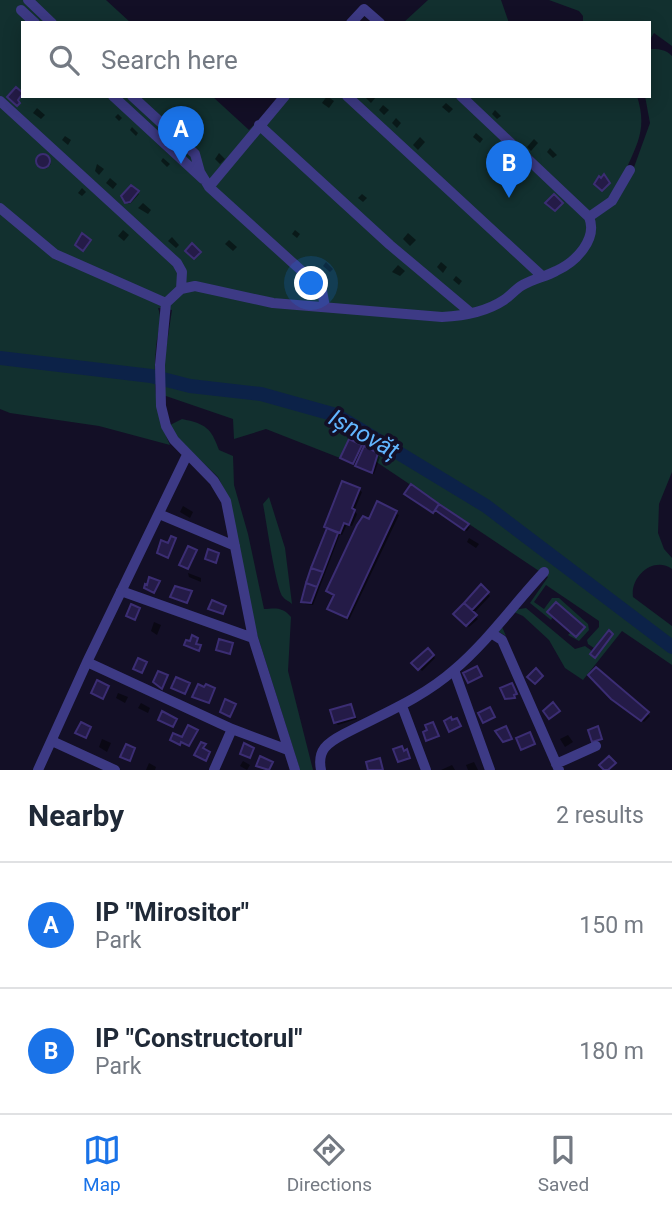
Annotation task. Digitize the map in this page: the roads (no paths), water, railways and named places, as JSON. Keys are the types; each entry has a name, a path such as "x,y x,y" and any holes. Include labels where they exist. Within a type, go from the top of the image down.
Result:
{"street":[{"path":"28,0 50,21"},
{"path":"353,21 364,9 378,21"},
{"path":"21,10 32,21"},
{"path":"115,98 314,282 322,290 325,307"},
{"path":"134,98 195,154 206,183"},
{"path":"206,183 283,98"},
{"path":"349,98 542,276"},
{"path":"295,770 253,638 230,516 221,490 174,440 166,426 161,406 160,365 166,303 174,293 195,286 273,303 442,317 471,313 502,301 521,286 558,271 589,242 592,227 589,217 462,98"},
{"path":"0,102 177,263 182,272 181,289"},
{"path":"259,125 390,245 471,313"},
{"path":"589,217 612,201 631,170"},
{"path":"0,208 55,254 71,263 108,275 166,303"},
{"path":"38,770 187,455"},
{"path":"159,514 235,546"},
{"path":"321,770 322,749 332,740 402,706 454,670 491,633 544,572"},
{"path":"121,591 253,638"},
{"path":"491,633 502,640 558,767 596,746"},
{"path":"87,662 232,729 288,750"},
{"path":"454,670 490,770"},
{"path":"402,706 426,770"},
{"path":"214,770 232,729"},
{"path":"52,741 115,770"}],"waterway":[{"name":"Ișnovăț","path":"0,358 151,376 190,386 261,394 336,415 486,506 672,647"}],"place":[{"name":"IP \"Mirositor\"","path":"181,164"},
{"name":"IP \"Constructorul\"","path":"509,198"}]}
